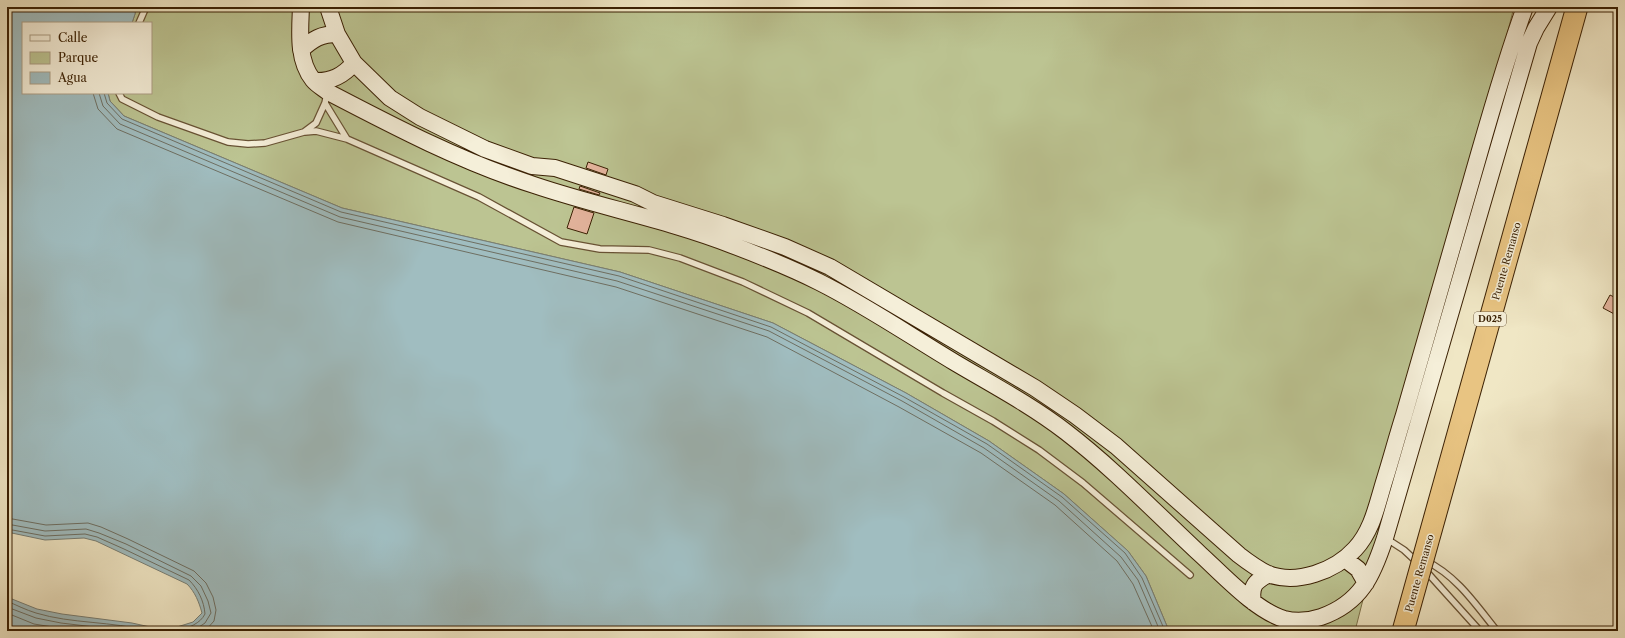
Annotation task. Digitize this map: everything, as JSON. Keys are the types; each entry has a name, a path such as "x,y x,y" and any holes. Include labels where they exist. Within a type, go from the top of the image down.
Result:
{"highway":[{"name":"Puente Remanso","path":"1403,631 1577,7"}],"street":[{"path":"301,7 301,50 306,67 314,81 327,97 463,158 534,186 695,231 776,262 821,283 866,308 1030,408 1063,430 1098,458 1253,602 1281,619 1292,621 1318,618 1344,606 1353,600 1366,584 1372,573 1385,538 1530,43 1536,28 1549,7"},
{"path":"328,7 337,34 354,63 390,98 420,117 485,149 532,166 555,168 635,194 653,203 723,225 785,247 830,267 1035,388 1075,415 1110,442 1253,566 1269,574 1287,577 1303,577 1324,571 1345,559 1364,538 1375,512 1486,130 1525,7"},
{"path":"301,50 312,39 319,36 337,34"},
{"path":"314,81 331,80 348,70 354,63"},
{"path":"866,308 874,294"},
{"path":"1098,458 1110,442"},
{"path":"1345,559 1358,569 1366,584"},
{"path":"1253,602 1251,592 1254,585 1259,579 1269,574"}],"lane":[{"path":"138,22 146,7"},
{"path":"120,94 122,99 158,117 228,142 248,144 265,143 304,132 316,131 347,139 479,197 561,242 600,249 648,250 680,258 743,282 808,313 993,421 1039,450 1083,483 1190,575"},
{"path":"304,132 316,123 327,97"},
{"path":"327,97 347,139"},
{"path":"1385,538 1404,550 1436,565 1459,584 1497,631"},
{"path":"1404,550 1431,576 1480,631"}],"green space":[{"path":"136,7 1514,7 1355,631 1169,631 1146,576 1128,551 1064,494 989,441 906,393 773,323 620,272 342,208 124,116 110,101 108,94 152,94 152,22 132,22"}],"water":[{"path":"7,7 136,7 132,22 22,22 22,94 108,94 110,101 124,116 342,208 620,272 773,323 906,393 989,441 1064,494 1128,551 1146,576 1169,631 7,631 7,597 37,609 62,614 132,623 164,630 193,622 202,613 196,597 187,584 96,541 84,538 45,540 7,532"}],"building":[{"path":"588,162 608,169 606,175 586,168"},
{"path":"580,186 600,193 599,195 579,189"},
{"path":"574,207 594,213 587,234 567,228"},
{"path":"1610,295 1618,299 1618,316 1603,308"}]}
